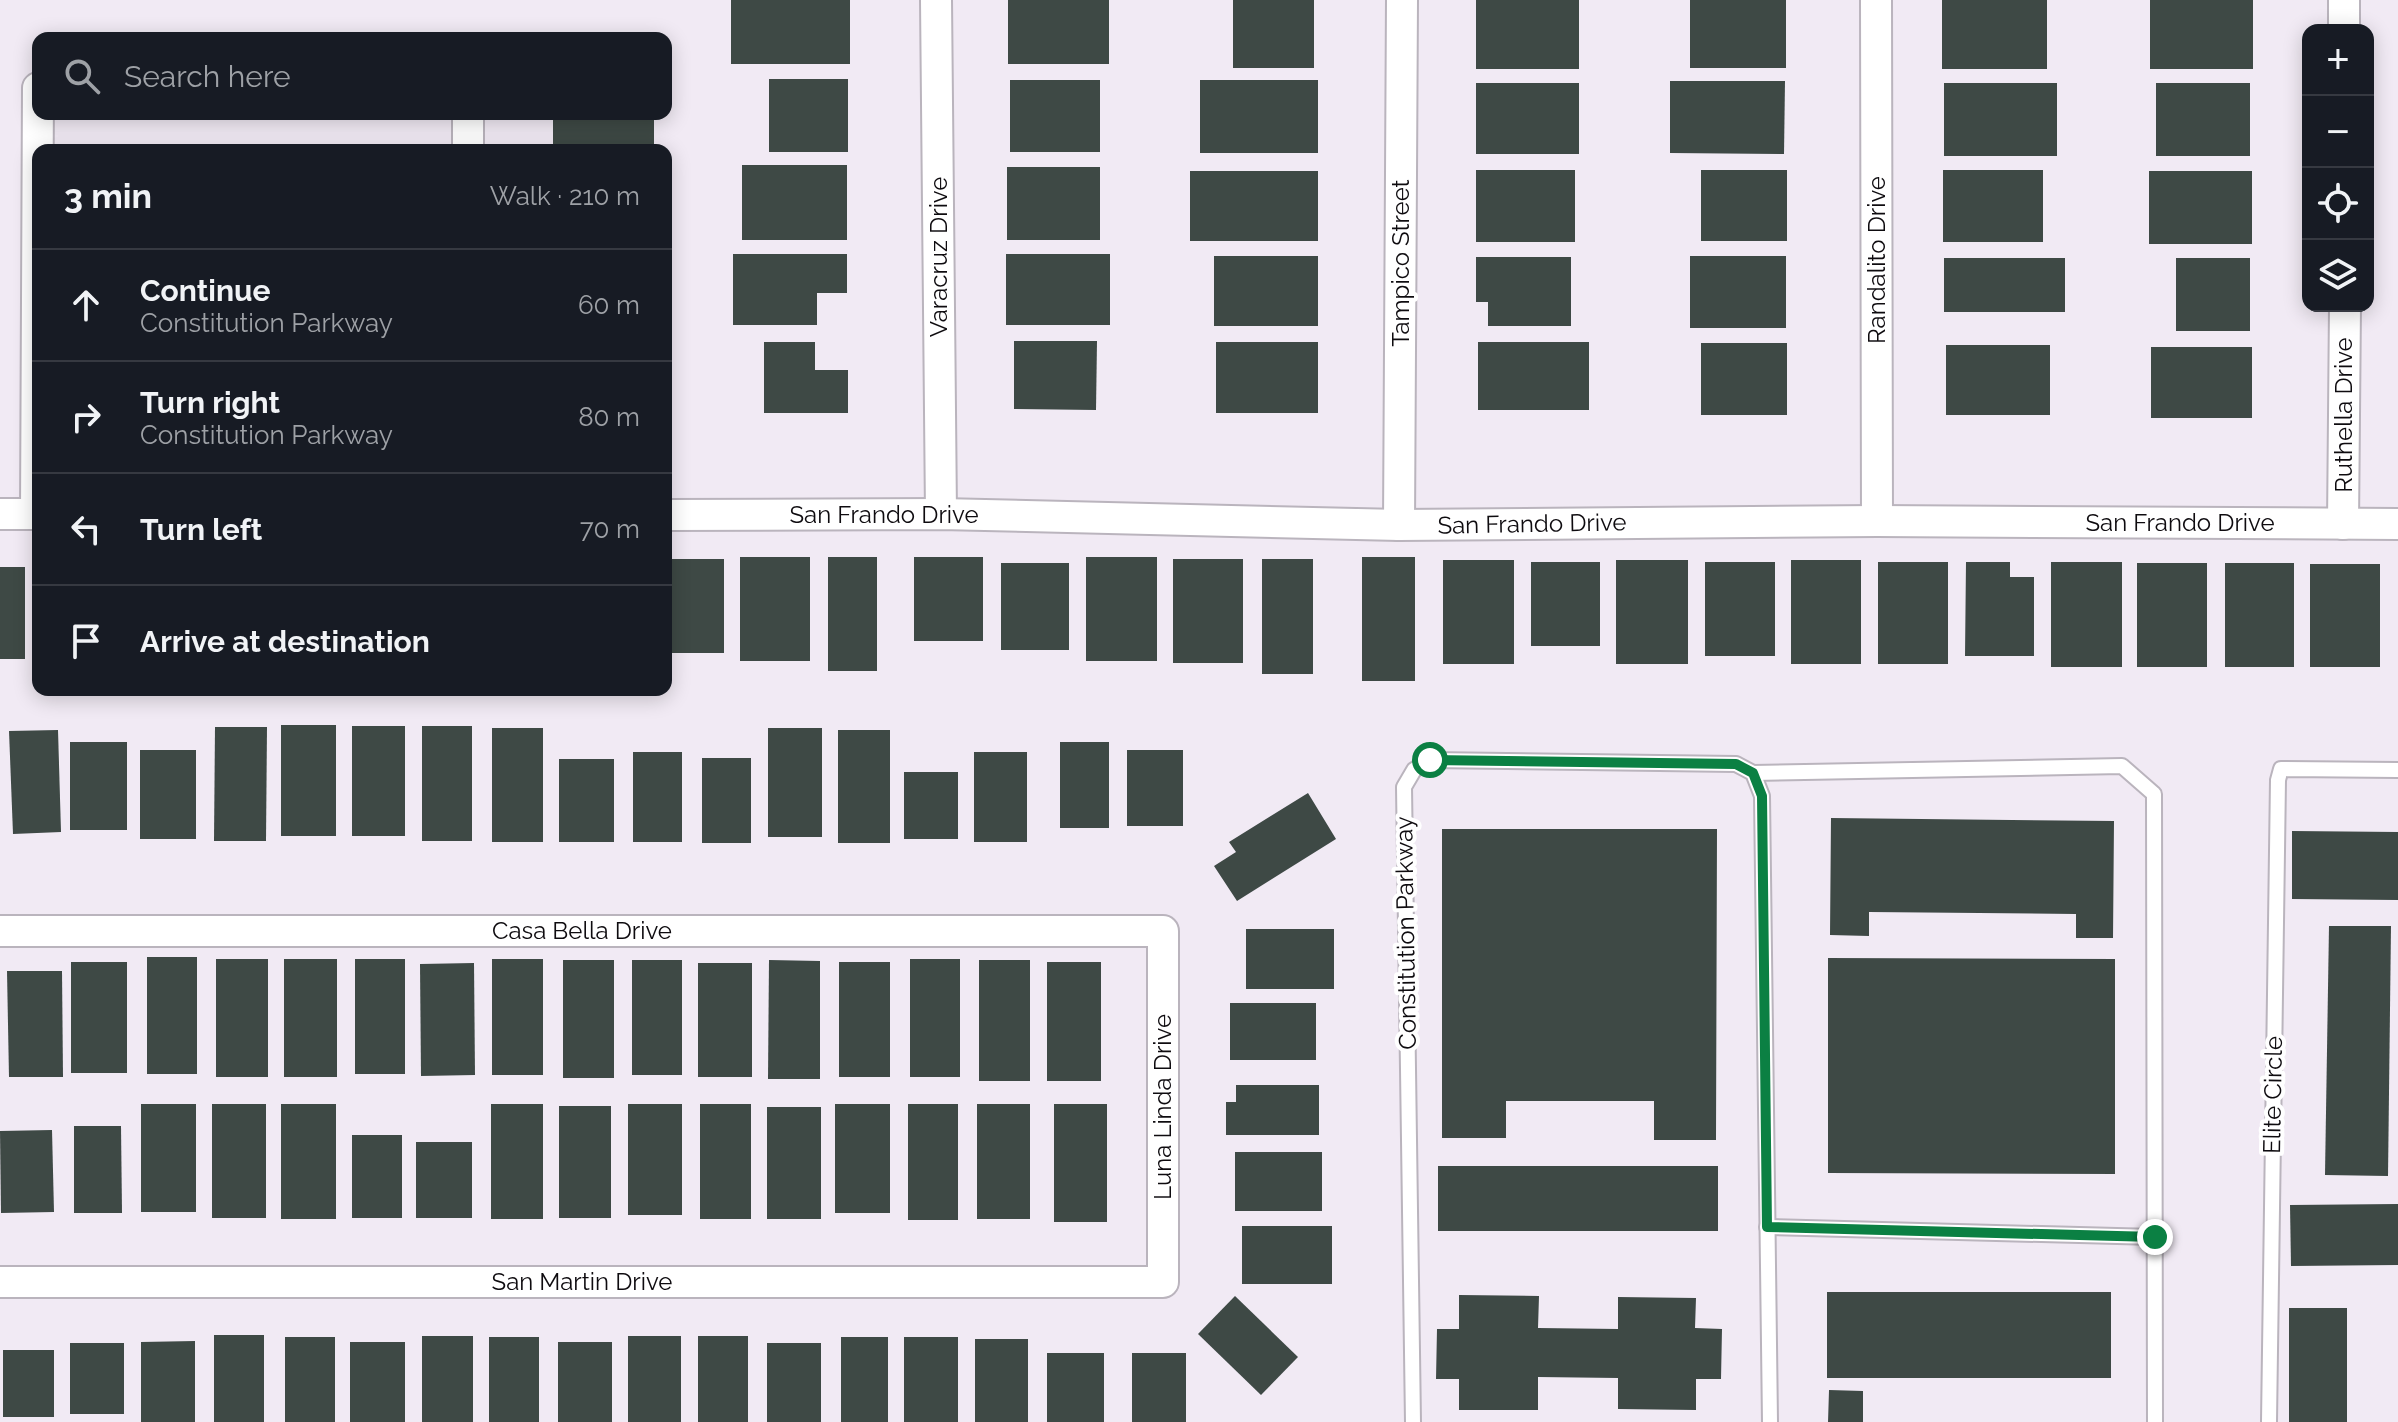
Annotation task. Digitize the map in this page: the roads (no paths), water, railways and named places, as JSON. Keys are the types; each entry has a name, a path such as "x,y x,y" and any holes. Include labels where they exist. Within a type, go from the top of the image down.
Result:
{"street":[{"name":"Varacruz Drive","path":"936,0 941,514"},
{"name":"Tampico Street","path":"1399,525 1402,0"},
{"name":"Randalito Drive","path":"1876,0 1877,521"},
{"path":"2344,0 2344,24"},
{"path":"38,120 38,144"},
{"name":"Ruthella Drive","path":"2343,524 2345,312"},
{"path":"0,514 32,514"},
{"name":"San Frando Drive","path":"672,515 941,514 1399,525 1877,521 2398,524"},
{"name":"Casa Bella Drive","path":"0,931 1163,931"},
{"name":"Luna Linda Drive","path":"1163,931 1163,1282"},
{"name":"San Martin Drive","path":"0,1282 1163,1282"}],"lane":[{"name":"Constitution Parkway","path":"1413,1422 1404,787 1414,770 1430,760 1736,764 1753,773 2122,766 2154,794 2155,1422"},
{"name":"Elite Circle","path":"2269,1422 2278,780 2281,769 2398,770"},
{"path":"1753,773 1762,796 1770,1422"},
{"path":"1767,1227 2155,1237"}]}
